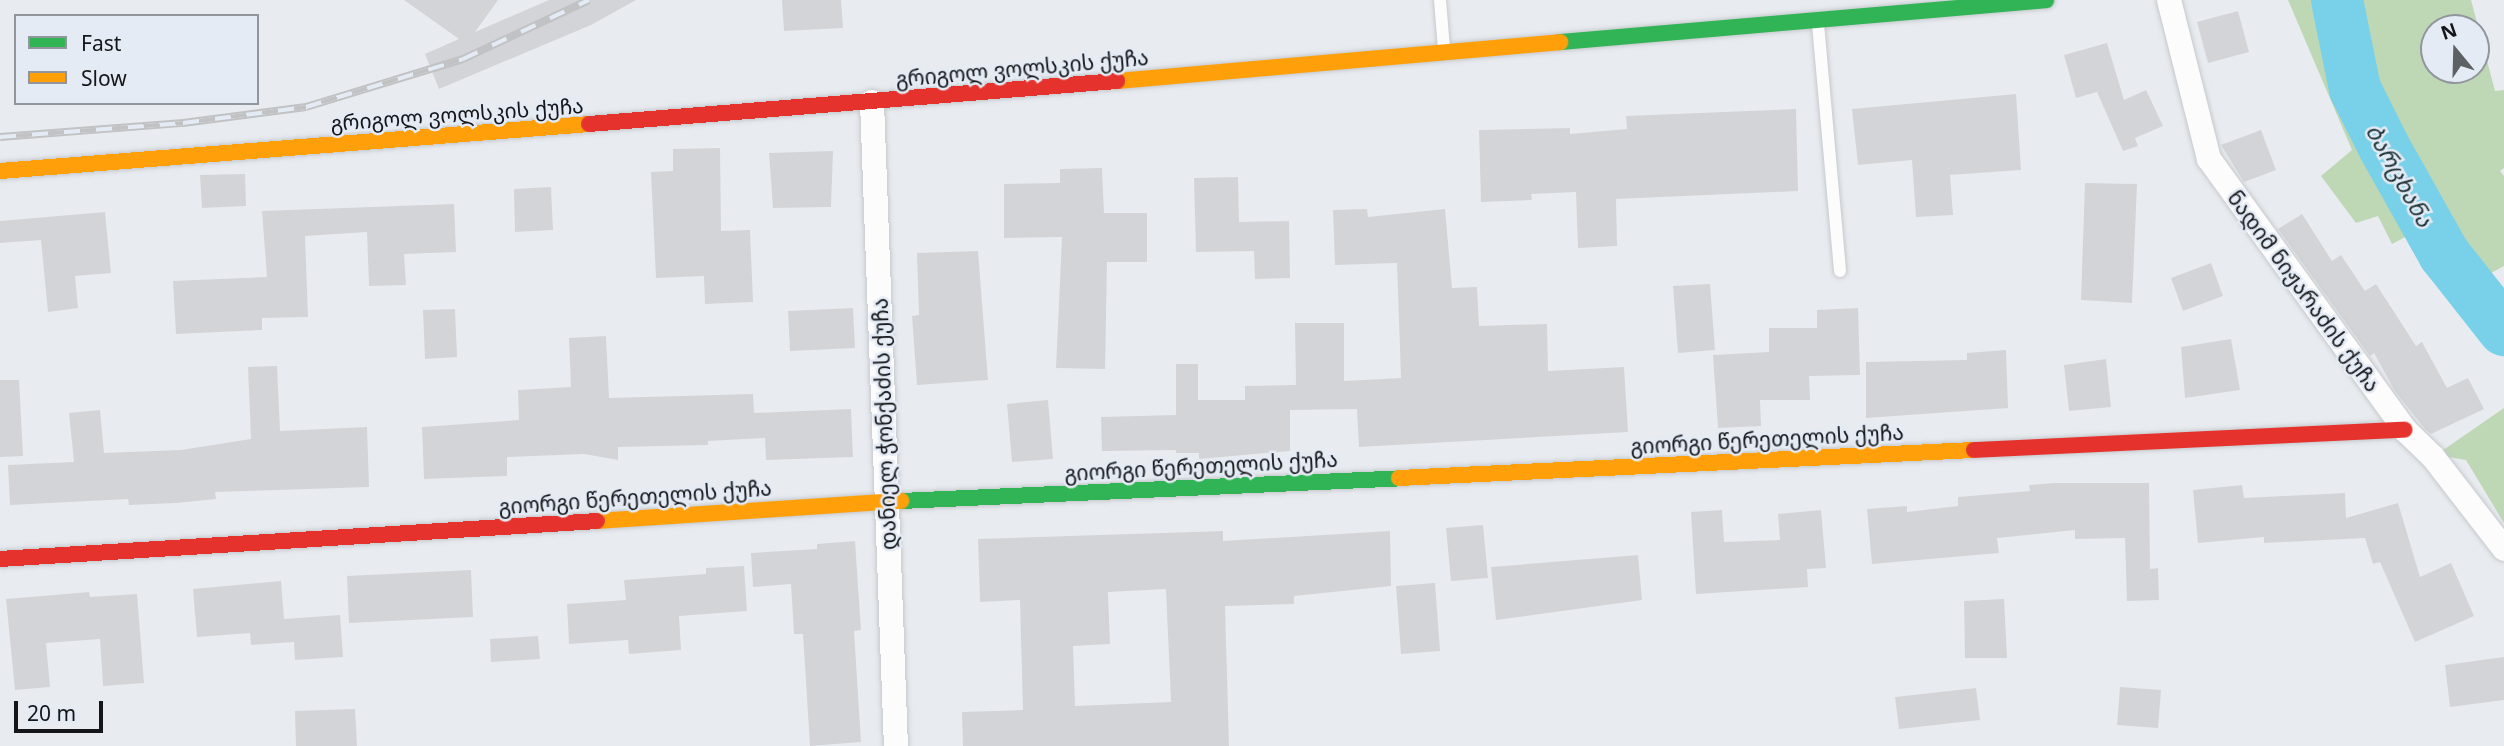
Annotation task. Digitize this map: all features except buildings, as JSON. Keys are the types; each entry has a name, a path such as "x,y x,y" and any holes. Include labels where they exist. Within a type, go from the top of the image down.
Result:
{"street":[{"name":"გრიგოლ ვოლსკის ქუჩა","path":"0,171 872,102 1818,22 2046,0"},
{"name":"ნადიმ ნიჟარაძის ქუჩა","path":"2169,0 2209,159 2405,430 2433,457 2504,549"},
{"name":"დანიელ ჭონქაძის ქუჩა","path":"872,102 896,746"},
{"name":"გიორგი წერეთელის ქუჩა","path":"0,559 886,502 2405,430"}],"lane":[{"path":"1440,0 1444,52"},
{"path":"1818,22 1840,271"}],"green space":[{"path":"2288,0 2471,0 2475,14 2420,14 2420,84 2490,84 2490,72 2495,91 2504,90 2504,168 2500,171 2504,176 2504,266 2469,285 2428,225 2392,244 2378,216 2356,223 2321,176 2352,150"},
{"path":"2504,408 2504,523 2466,460 2436,455"}],"waterway":[{"name":"ბარცხანა","path":"2337,0 2355,89 2384,147 2444,254 2504,330"}],"railway":[{"path":"0,137 183,123 306,107 463,59 589,0"}],"traffic: fast":[{"path":"1560,42 2046,0"},
{"path":"901,501 1399,478"}],"traffic: slow":[{"path":"1117,81 1560,42"},
{"path":"0,171 589,124"},
{"path":"1399,478 1974,450"},
{"path":"597,521 901,501"}],"traffic: jam":[{"path":"589,124 1117,81"},
{"path":"1974,450 2405,430"},
{"path":"0,559 597,521"}]}
